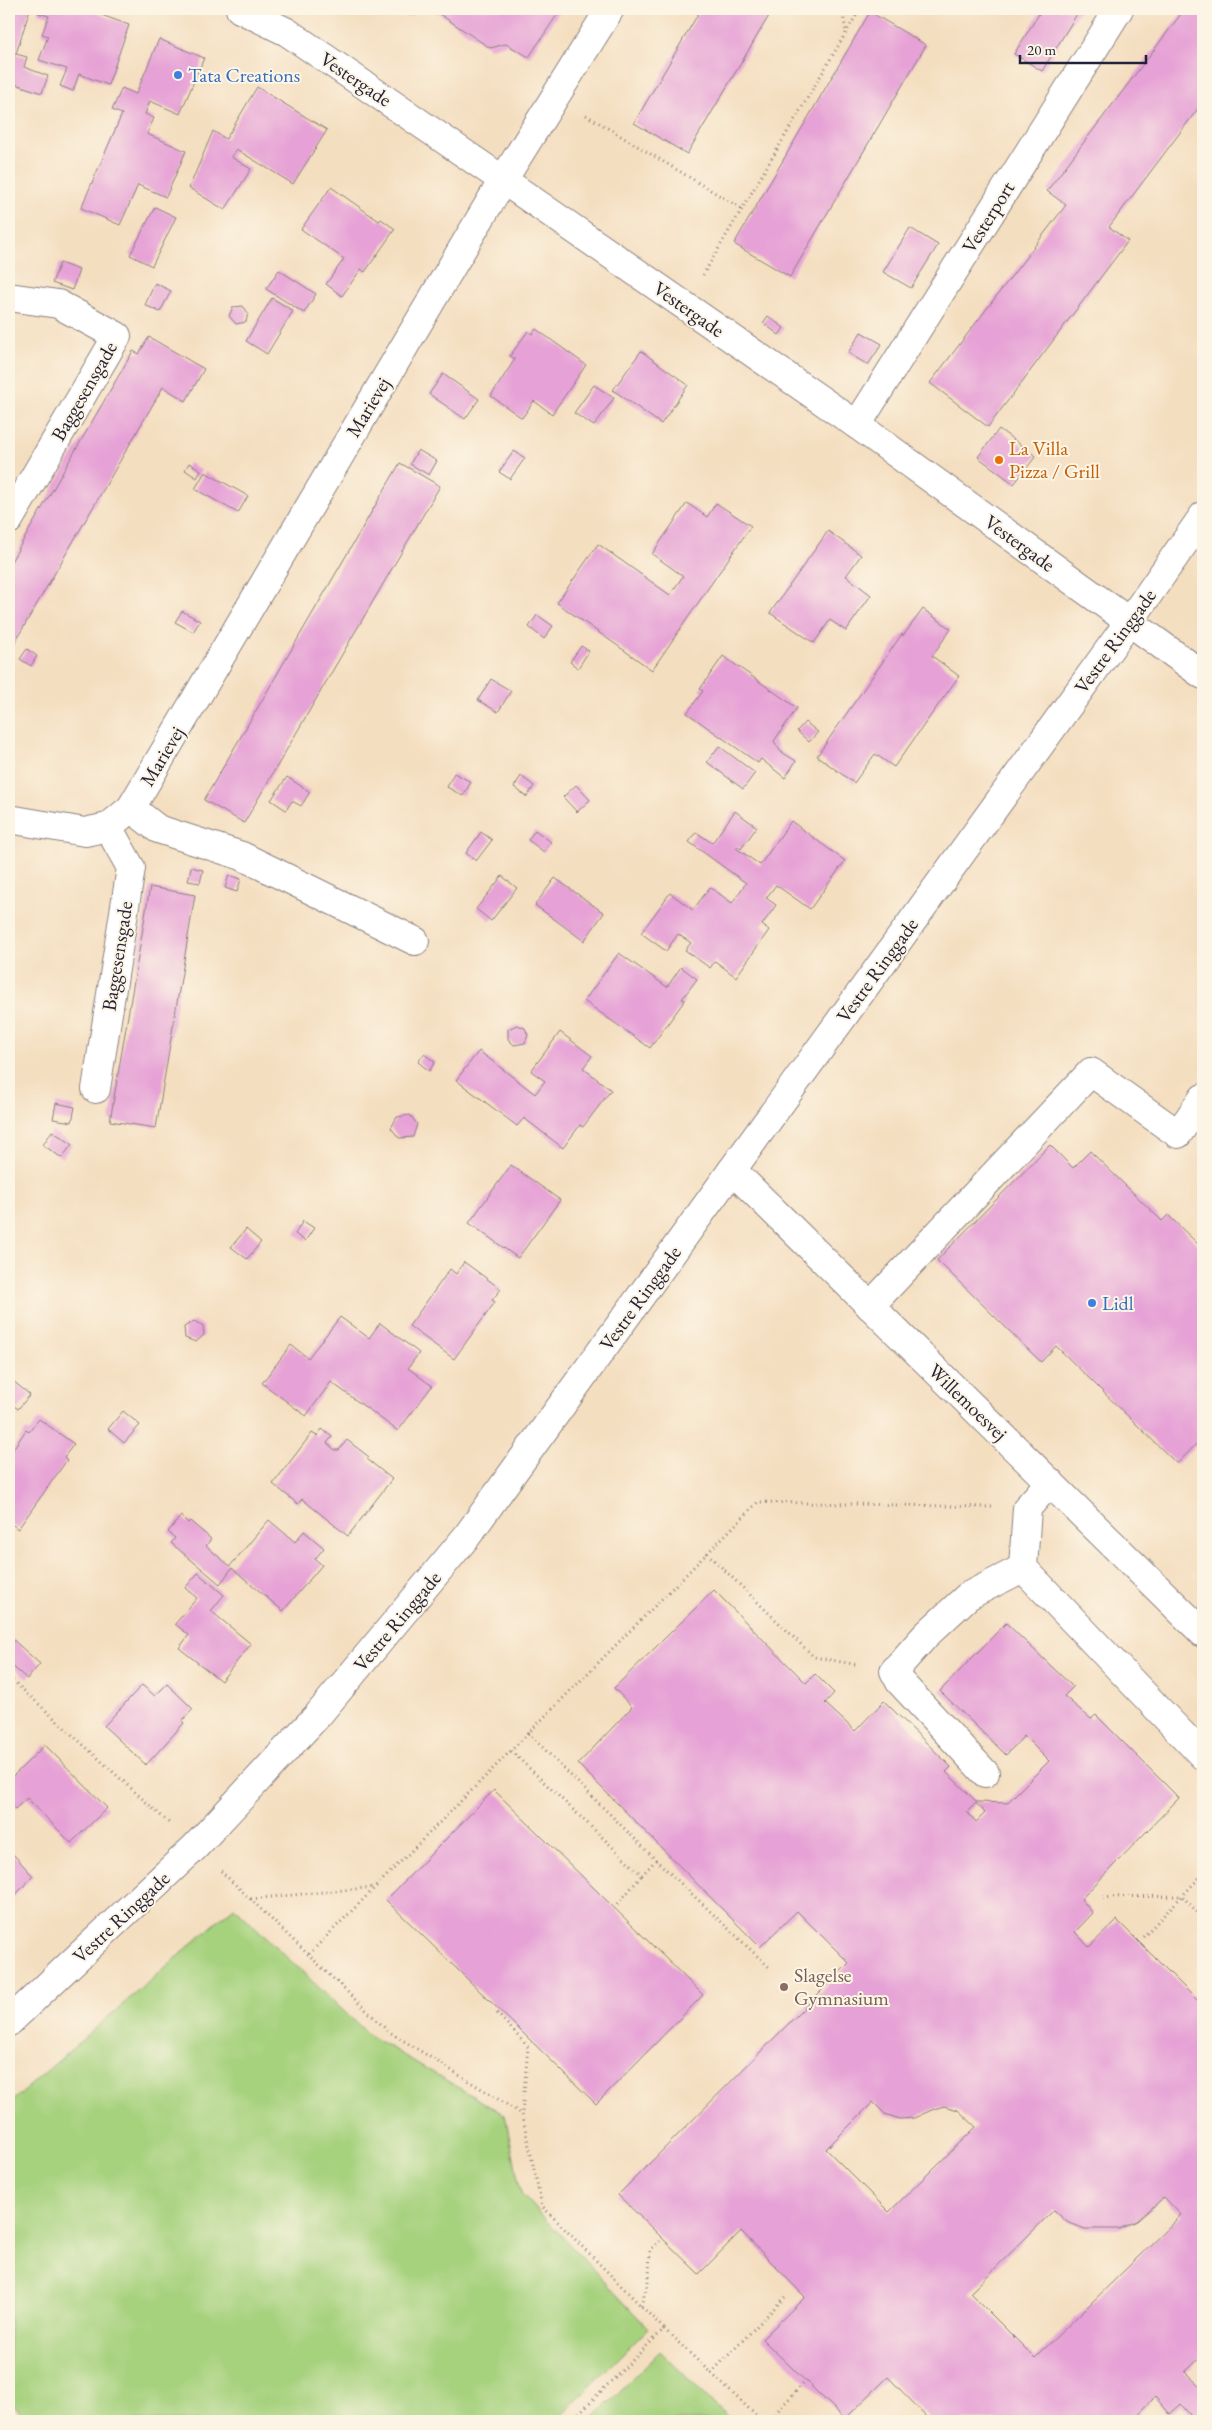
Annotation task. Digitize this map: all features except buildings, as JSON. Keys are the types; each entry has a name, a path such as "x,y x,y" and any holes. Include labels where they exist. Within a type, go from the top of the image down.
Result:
{"street":[{"name":"Vestergade","path":"240,9 287,32 503,180 857,425 1203,675"},
{"name":"Marievej","path":"131,808 503,180 610,9"},
{"name":"Vesterport","path":"857,425 1119,9"},
{"name":"Baggesensgade","path":"9,296 58,304 117,336 9,520"},
{"name":"Vestre Ringgade","path":"9,2022 196,1847 318,1715 467,1536 1130,622 1203,516"},
{"path":"9,819 85,832 108,827 131,808 158,829 242,856 415,941"},
{"name":"Baggesensgade","path":"96,1089 131,868 108,827"},
{"path":"870,1306 1091,1072 1178,1134 1203,1098"},
{"name":"Willemoesvej","path":"732,1170 1203,1633"},
{"path":"1050,1482 1027,1508 1023,1568 1199,1743"},
{"path":"985,1773 900,1682 894,1671 926,1635 968,1596 1023,1568"}],"path":[{"path":"842,9 846,32"},
{"path":"685,306 860,9"},
{"path":"555,96 742,209"},
{"path":"309,1954 758,1502 1027,1508"},
{"path":"707,1553 814,1657 894,1671"},
{"path":"9,1677 196,1847 388,2031 522,2114"},
{"path":"528,1733 656,1860 771,1969"},
{"path":"511,1750 642,1875"},
{"path":"618,1904 656,1860"},
{"path":"1143,1937 1203,1874"},
{"path":"251,1899 376,1887"},
{"path":"1103,1897 1182,1896 1203,1918"},
{"path":"497,2013 528,2047 522,2114 542,2206 664,2329 762,2421"},
{"path":"641,2306 649,2278 650,2250 660,2241"},
{"path":"711,2373 787,2294"},
{"path":"570,2421 664,2329"},
{"path":"768,2421 803,2384"}],"green space":[{"path":"234,1907 369,2035 505,2115 521,2193 648,2328 555,2421 29,2421 9,2401 9,2104"},
{"path":"660,2351 731,2421 590,2421"}],"place":[{"name":"Tata Creations","path":"178,75"},
{"name":"La Villa Pizza / Grill","path":"999,460"},
{"name":"Lidl","path":"1092,1303"},
{"name":"Slagelse Gymnasium","path":"784,1987"}]}
